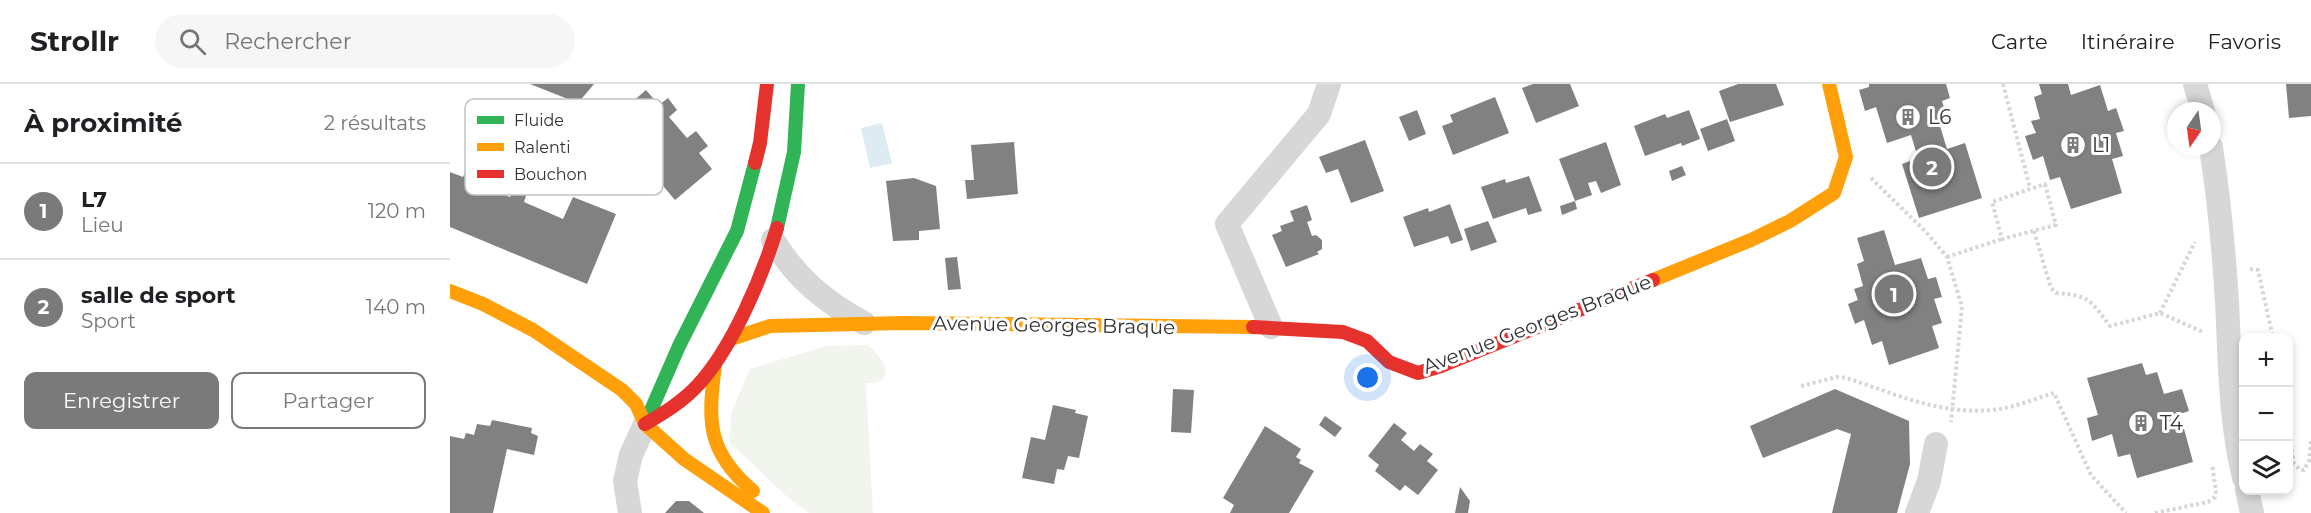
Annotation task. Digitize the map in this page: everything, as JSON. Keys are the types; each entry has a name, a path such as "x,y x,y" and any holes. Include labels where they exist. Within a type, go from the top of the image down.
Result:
{"street":[{"path":"630,513 625,481 631,454 679,346 737,231 760,143 767,84"},
{"path":"645,423 671,410 691,393 715,365 731,339 760,278 787,188 796,135 798,84"},
{"path":"1271,327 1227,224 1319,114 1329,84"},
{"name":"Avenue Georges Braque","path":"731,339 764,318 866,324 1271,327 1343,332 1366,341 1389,362 1418,373 1441,366 1752,240 1790,221 1834,193 1846,157 1828,84"},
{"path":"2195,84 2200,102"},
{"path":"744,247 763,178 760,143"},
{"path":"2212,156 2219,204 2231,395 2239,456"},
{"name":"Avenue Georges Braque","path":"773,240 788,264 800,276 840,310 866,324"},
{"path":"745,278 764,318"},
{"path":"450,291 483,304 533,330 622,390 636,404 645,423 684,459 763,513"},
{"path":"715,365 710,432 719,453 746,486 780,513"},
{"path":"1917,513 1929,481 1936,444"},
{"path":"2248,495 2252,513"}],"path":[{"path":"2003,84 2030,188"},
{"path":"1844,163 1873,179 1925,231 1947,257 1962,307 1954,410 1948,431 1936,444"},
{"path":"1947,257 2056,225 2045,184 1992,202 2002,239"},
{"path":"2160,313 2211,212 2219,204"},
{"path":"2034,231 2051,288 2055,293 2078,294 2092,303 2110,326 2160,313 2229,344"},
{"path":"2258,270 2272,333"},
{"path":"1802,386 1837,377 1847,378 1927,405 1960,411 2001,408 2054,393 2091,475 2126,513"},
{"path":"2290,441 2294,463 2300,470 2304,470 2309,460 2311,440"},
{"path":"2155,513 2208,502 2215,497 2212,462 2218,457 2238,451"}],"shaded area":[{"path":"882,123 892,163 870,168 861,128"},
{"path":"868,345 883,362 886,372 880,381 866,383 873,513 809,513 784,494 730,443 731,414 750,369 826,346"}],"building":[{"path":"530,84 594,84 581,99 568,99"},
{"path":"1533,84 1570,84 1579,106 1536,123 1522,88"},
{"path":"1738,84 1776,84 1784,105 1730,122 1719,91"},
{"path":"1869,84 1946,84 1950,98 1942,101 1949,123 1940,126 1947,149 1965,143 1982,198 1919,218 1902,164 1918,158 1911,135 1887,143 1876,107 1865,111 1859,90 1869,87"},
{"name":"L1","path":"2039,84 2068,84 2071,95 2100,85 2108,111 2116,108 2124,131 2116,133 2123,156 2112,159 2122,193 2071,209 2060,177 2050,180 2043,156 2033,160 2025,136 2036,133 2031,121 2040,119 2034,97 2042,94"},
{"path":"2286,84 2311,84 2311,116 2289,118"},
{"path":"646,90 654,99 636,99"},
{"path":"1495,97 1509,133 1453,155 1442,126 1453,122 1450,115"},
{"path":"668,98 677,110 669,117 687,138 696,131 708,146 699,153 712,169 675,200 663,186 663,102"},
{"path":"1417,110 1426,134 1409,141 1399,117"},
{"path":"1689,110 1700,139 1645,156 1634,126 1665,114 1667,118"},
{"path":"1727,119 1735,141 1708,151 1700,129"},
{"path":"1365,140 1384,191 1351,203 1338,169 1326,173 1319,157"},
{"path":"1014,142 1018,194 967,199 965,180 974,180 971,145"},
{"path":"1606,142 1621,185 1601,193 1596,181 1588,183 1592,195 1575,201 1559,159"},
{"path":"1682,166 1686,175 1672,181 1669,171"},
{"path":"450,172 463,177 465,172 465,195 510,197 511,195 526,195 524,202 563,219 573,197 616,214 587,284 450,227"},
{"path":"1529,176 1542,211 1528,215 1526,208 1493,219 1481,187 1505,179 1506,183"},
{"path":"914,178 936,186 940,229 919,231 919,240 893,241 886,181"},
{"path":"1575,201 1577,209 1562,215 1560,206"},
{"path":"1450,204 1463,240 1451,244 1448,236 1414,247 1403,217 1428,208 1429,212"},
{"path":"1307,205 1312,220 1307,222 1312,236 1316,235 1322,240 1322,249 1317,252 1319,254 1286,267 1272,235 1282,231 1280,226 1294,221 1290,211"},
{"path":"1488,221 1497,242 1471,251 1464,229"},
{"path":"1884,230 1895,265 1921,258 1928,279 1936,277 1942,297 1934,299 1942,323 1932,326 1939,348 1889,365 1882,341 1872,345 1864,320 1855,324 1848,304 1858,300 1854,289 1863,286 1857,264 1864,261 1857,238"},
{"path":"957,257 961,289 948,290 945,258"},
{"name":"T4","path":"2142,363 2146,375 2157,372 2164,394 2182,389 2189,411 2180,414 2193,462 2137,478 2130,454 2118,457 2112,434 2092,441 2087,418 2098,415 2087,378"},
{"path":"1173,389 1194,390 1191,433 1171,432"},
{"path":"1835,389 1909,421 1910,464 1897,513 1832,513 1851,434 1837,429 1763,458 1750,426"},
{"path":"1053,405 1076,410 1075,413 1088,416 1079,458 1068,456 1064,470 1057,469 1054,484 1022,478 1031,437 1045,440"},
{"path":"1325,416 1342,428 1335,437 1319,425"},
{"path":"492,420 532,428 531,433 538,436 534,455 507,449 493,513 450,513 450,436 464,439 466,433 474,435 477,424 490,426"},
{"path":"1394,423 1407,433 1401,440 1414,451 1420,444 1433,454 1427,461 1438,470 1418,495 1405,485 1400,491 1375,471 1379,465 1368,456"},
{"path":"1265,426 1301,449 1296,457 1301,460 1299,463 1314,471 1289,513 1230,513 1234,505 1223,498"},
{"path":"1460,487 1470,501 1468,513 1455,513"},
{"path":"676,501 689,501 704,513 665,513"}],"traffic: fast":[{"path":"777,228 794,152 798,84"},
{"path":"645,424 679,346 737,231 755,163"}],"traffic: slow":[{"path":"1653,280 1751,240 1790,221 1834,193 1846,157 1829,84"},
{"path":"450,291 483,304 533,330 622,390 636,404 645,424 684,459 763,513"},
{"path":"731,339 770,326 904,323 1253,327"},
{"path":"715,365 711,403 714,434 718,448 726,462 753,491"}],"traffic: jam":[{"path":"755,163 760,143 767,84"},
{"path":"645,424 691,392 710,371 734,333 744,312 777,228"},
{"path":"1253,327 1343,332 1367,341 1389,362 1418,373 1441,366 1653,280"}],"place":[{"name":"L6","path":"1908,117"},
{"name":"L1","path":"2073,145"},
{"name":"salle de sport","path":"1932,167"},
{"name":"L7","path":"1894,294"},
{"name":"T4","path":"2141,423"}]}
